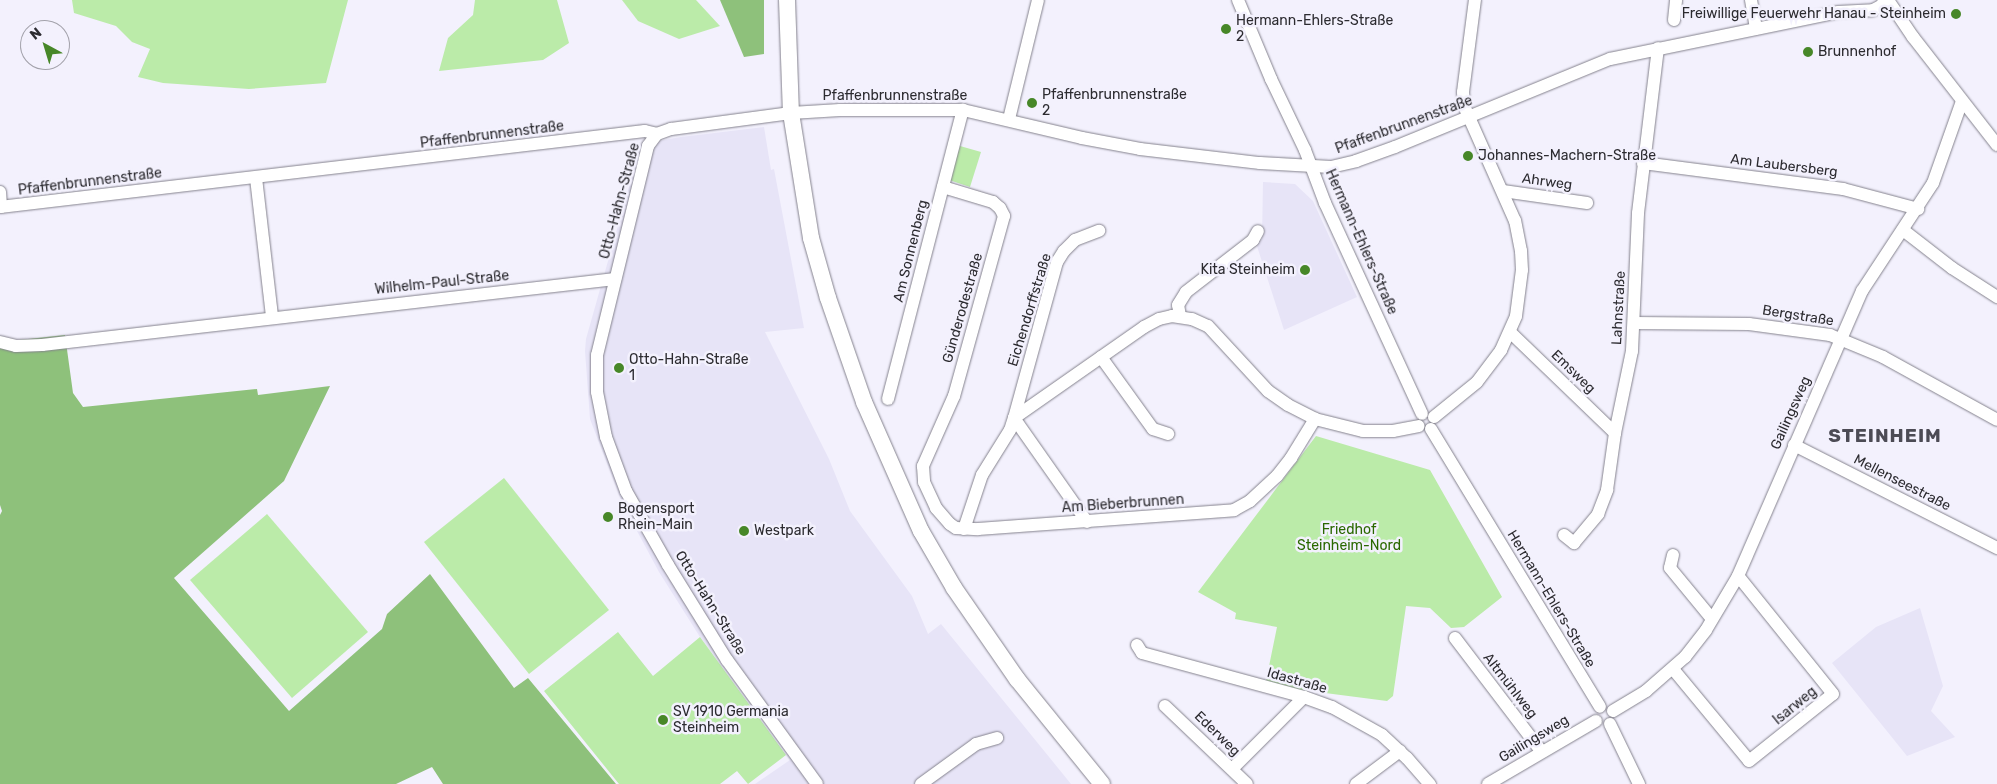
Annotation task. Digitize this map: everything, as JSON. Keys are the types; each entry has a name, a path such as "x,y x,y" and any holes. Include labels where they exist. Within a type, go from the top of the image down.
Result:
{"main road":[{"path":"787,0 792,113 811,238 825,290 857,384 921,531 977,622 1038,707 1101,781"}],"street":[{"path":"1009,119 1038,0"},
{"name":"Hermann-Ehlers-Straße","path":"1238,0 1270,79 1312,167 1325,203 1426,422 1600,708"},
{"path":"964,529 982,475 1010,430 1014,418 1152,322 1165,317 1180,316 1202,322 1213,330 1264,388 1288,405 1314,419 1363,432 1393,431 1426,422 1482,377 1510,332 1519,302 1522,270 1521,251 1515,221 1503,191 1468,118 1463,96 1475,0"},
{"path":"1674,20 1676,0"},
{"path":"1751,0 1756,29"},
{"name":"Pfaffenbrunnenstraße","path":"1826,14 1852,0"},
{"path":"1868,6 1881,6 1886,0 1997,145"},
{"name":"Pfaffenbrunnenstraße","path":"1,207 645,131 657,134 672,129 792,113 840,110 963,110 1009,119 1082,138 1140,149 1312,167 1330,167 1356,161 1610,60 1658,48 1868,6"},
{"path":"1868,6 1893,18 1913,37"},
{"name":"Lahnstraße","path":"1564,535 1574,543 1588,527 1602,506 1607,490 1615,433 1630,364 1634,323 1638,213 1658,48"},
{"name":"Gailingsweg","path":"1613,711 1673,670 1694,646 1712,620 1738,576 1840,338 1865,285 1918,209 1937,174 1962,101"},
{"name":"Am Sonnenberg","path":"888,399 963,110"},
{"name":"Otto-Hahn-Straße","path":"657,134 648,146 600,342 596,373 602,419 616,466 650,536 711,634 817,784"},
{"name":"Am Laubersberg","path":"1643,163 1842,188 1918,209"},
{"path":"256,178 272,317"},
{"name":"Günderodestraße","path":"942,188 993,202 1000,208 1004,216 954,396 926,458 923,474 924,482 942,517 956,528 964,529"},
{"name":"Ahrweg","path":"1503,191 1587,203"},
{"path":"0,192 1,207"},
{"name":"Eichendorffstraße","path":"1014,418 1057,262 1075,240 1099,230"},
{"path":"1903,230 1952,268 1997,297"},
{"path":"1180,316 1178,305 1186,292 1253,240 1258,231"},
{"name":"Wilhelm-Paul-Straße","path":"0,342 16,346 29,346 615,279"},
{"name":"Bergstraße","path":"1634,323 1749,324 1799,329 1840,338 1883,357 1997,420"},
{"name":"Emsweg","path":"1510,332 1615,433"},
{"path":"1100,357 1153,428 1168,434"},
{"path":"1014,418 1087,522"},
{"name":"Am Bieberbrunnen","path":"964,529 1087,522 1222,512 1238,509 1255,497 1277,476 1291,458 1314,419"},
{"name":"Mellenseestraße","path":"1794,445 1997,548"},
{"path":"1673,555 1670,568 1712,620"},
{"name":"Isarweg","path":"1673,670 1749,761 1833,694 1738,576"},
{"name":"Altmühlweg","path":"1455,638 1542,752"},
{"name":"Idastraße","path":"1136,645 1142,653 1304,697 1332,707 1382,735 1400,751 1430,784"},
{"path":"1232,770 1304,697"},
{"name":"Ederweg","path":"1165,706 1247,784"},
{"path":"1606,706 1613,711 1615,717 1610,724 1601,725 1596,721 1595,715 1600,708 1606,706"},
{"name":"Gailingsweg","path":"1488,784 1596,721"},
{"path":"1610,724 1639,784"},
{"path":"921,784 976,744 997,738"},
{"path":"1356,784 1400,751"}],"shaded area":[{"path":"764,127 771,170 774,169 804,328 765,332 829,459 850,511 912,596 928,634 941,624 1071,784 755,784 790,760 700,637 659,572 623,505 590,419 585,351 586,339 641,144"},
{"name":"Kita Steinheim","path":"1263,182 1295,184 1313,201 1357,297 1284,330 1256,243 1262,239"},
{"path":"1920,608 1943,686 1931,711 1955,737 1907,756 1832,663 1876,627"}],"green space":[{"path":"72,0 348,0 326,83 249,89 163,83 138,77 150,49 132,42 116,26 74,13"},
{"path":"475,0 557,0 569,43 543,60 439,71 448,38 473,15"},
{"path":"622,0 696,0 720,26 679,39 638,21"},
{"path":"720,0 764,0 764,54 744,57"},
{"path":"960,146 981,152 970,187 949,180"},
{"path":"65,335 73,393 83,407 257,389 258,395 330,386 284,481 174,578 289,711 382,629 387,614 430,574 514,688 528,678 616,784 443,784 432,767 396,784 0,784 0,515 2,511 0,505 0,342"},
{"name":"Friedhof Steinheim-Nord","path":"1316,436 1430,470 1502,597 1464,627 1451,628 1430,608 1406,606 1393,696 1387,701 1302,690 1266,681 1277,627 1235,619 1236,613 1198,592"},
{"path":"504,478 609,610 529,674 424,542"},
{"path":"267,514 368,632 292,698 190,580"},
{"name":"SV 1910 Germania Steinheim","path":"618,632 653,676 700,637 786,755 748,784 737,771 720,784 619,784 544,691"}],"place":[{"name":"Freiwillige Feuerwehr Hanau - Steinheim","path":"1956,14"},
{"name":"Hermann-Ehlers-Straße 2","path":"1226,29"},
{"name":"Brunnenhof","path":"1808,52"},
{"name":"Pfaffenbrunnenstraße 2","path":"1032,103"},
{"name":"Johannes-Machern-Straße","path":"1468,156"},
{"name":"Kita Steinheim","path":"1305,270"},
{"name":"Otto-Hahn-Straße 1","path":"619,368"},
{"name":"Bogensport Rhein-Main","path":"608,517"},
{"name":"Westpark","path":"744,531"},
{"name":"SV 1910 Germania Steinheim","path":"663,720"}],"district":[{"name":"STEINHEIM","path":"1885,436"}]}
